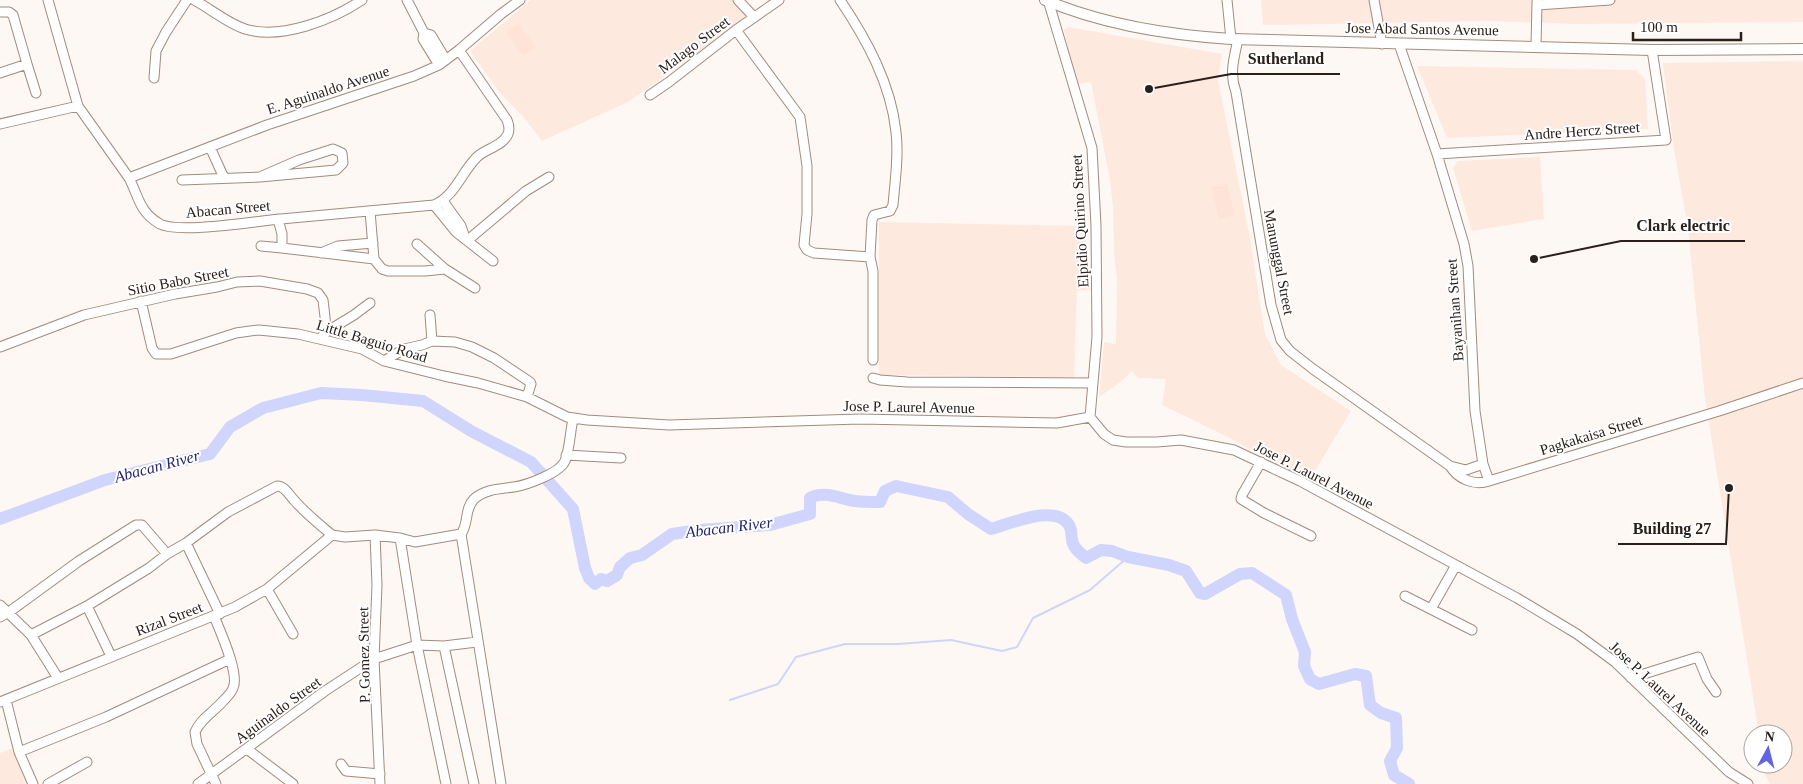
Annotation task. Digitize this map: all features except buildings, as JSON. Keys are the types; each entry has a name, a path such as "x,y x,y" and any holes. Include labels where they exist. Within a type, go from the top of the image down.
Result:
{"main road":[{"name":"Jose Abad Santos Avenue","path":"1047,0 1082,14 1123,25 1196,36 1234,39 1652,50 1803,49"}],"street":[{"name":"Abacan Street","path":"48,0 78,106 129,178 139,203 147,216 162,225 178,228 251,223 434,205 443,201 457,186 465,171 479,155 504,141 509,133 510,126 459,50"},
{"path":"154,78 156,51 187,0"},
{"path":"194,0 244,28 257,31 279,31 306,26 353,6 362,0"},
{"path":"407,0 424,33 423,39 442,62"},
{"name":"E. Aguinaldo Avenue","path":"129,178 311,110 406,79 442,62 520,0"},
{"path":"738,0 754,17"},
{"name":"Malago Street","path":"650,95 779,0"},
{"path":"840,0 860,28 875,58 888,93 896,132 893,205 890,211 874,215 872,220 870,257 873,270 874,360"},
{"name":"Elpidio Quirino Street","path":"1047,0 1092,148 1098,300 1096,356 1090,417"},
{"name":"Manunggal Street","path":"1227,0 1234,39 1232,81 1236,92 1271,305 1281,340 1290,351 1313,369 1450,466 1457,475 1468,481"},
{"path":"1374,0 1382,44"},
{"path":"1536,46 1537,3 1610,0"},
{"path":"0,12 9,12 13,15 36,93"},
{"path":"736,30 800,117 807,166 807,214 804,245 807,250 814,253 870,257"},
{"name":"Bayanihan Street","path":"1400,44 1437,154 1464,244 1468,266 1475,411 1483,464"},
{"name":"Andre Hercz Street","path":"1437,154 1666,140 1652,50"},
{"path":"0,73 27,64"},
{"path":"0,124 78,106"},
{"path":"210,147 224,178"},
{"path":"182,180 260,177 336,170 344,163 343,156 339,151 333,149 299,160 260,177"},
{"path":"299,160 305,174"},
{"path":"466,239 549,176"},
{"path":"443,201 461,226 466,239"},
{"path":"434,205 456,232 493,261"},
{"path":"370,211 374,259 382,269 388,271 445,269"},
{"path":"278,219 282,234 282,248"},
{"path":"321,253 338,246 373,243"},
{"path":"417,244 445,269 475,288"},
{"path":"261,246 374,259"},
{"name":"Sitio Babo Street","path":"0,347 84,315 141,301 237,282 260,281 307,289 318,293 323,300 323,335"},
{"name":"Little Baguio Road","path":"141,301 152,348 156,354 171,354 236,333 259,330 323,335 362,349 384,361 478,383 527,397 552,411 573,419"},
{"path":"323,335 370,303"},
{"path":"430,315 432,341"},
{"path":"384,361 404,349 422,346 432,341 454,342 472,347 494,358 530,382 527,397"},
{"path":"872,378 907,382 1093,383"},
{"name":"Pagkakaisa Street","path":"1489,481 1803,383"},
{"name":"Jose P. Laurel Avenue","path":"573,419 684,425 860,419 1057,422 1090,417 1104,434 1113,440 1126,442 1181,440 1234,450 1300,481 1517,598 1577,634 1615,662 1729,772 1748,784"},
{"path":"501,784 461,534 466,524 468,507 475,498 487,491 515,487 531,482 562,466 573,419"},
{"path":"566,455 621,458"},
{"path":"1261,462 1241,499 1264,513 1312,536"},
{"path":"1483,464 1489,481 1479,483 1468,481 1466,470 1483,464"},
{"name":"Manunggal Street","path":"1450,466 1466,470"},
{"path":"31,635 87,606 149,568 228,512 277,486 284,488 300,507 332,535 345,538 375,535 400,538 406,541 423,541 461,534"},
{"path":"0,617 80,561 136,525 142,525 167,554"},
{"name":"Rizal Street","path":"3,701 217,615 249,600 268,589 332,535"},
{"name":"P. Gomez Street","path":"375,535 374,659 380,784"},
{"path":"400,538 418,645 446,784"},
{"path":"186,543 217,615 235,678 234,688 204,718 195,732 197,744 216,784"},
{"path":"1432,609 1456,565"},
{"path":"268,589 293,634"},
{"path":"1405,596 1472,630"},
{"path":"0,605 31,635 58,678"},
{"path":"87,606 111,656"},
{"name":"Aguinaldo Street","path":"198,784 325,691 374,659 418,645 444,646 477,642"},
{"path":"444,646 474,784"},
{"path":"1631,678 1698,657 1707,679 1716,692"},
{"path":"20,752 106,717 230,659"},
{"path":"3,701 33,784"},
{"path":"247,749 293,784"},
{"path":"48,784 87,762"},
{"path":"342,764 346,771 380,774"}],"shaded area":[{"path":"531,0 733,0 745,12 746,16 745,19 628,102 542,141 525,119 500,93 470,51"},
{"path":"1261,0 1803,0 1803,22 1574,24 1487,21 1263,25"},
{"path":"518,23 536,47 523,56 506,32"},
{"path":"1068,27 1222,54 1218,80 1249,233 1265,334 1281,365 1351,411 1309,481 1224,435 1162,405 1166,379 1138,378 1132,371 1099,397 1104,342 1116,344 1117,280 1114,254 1113,208 1110,180 1091,82 1076,84 1064,30"},
{"path":"1803,61 1803,784 1770,784 1765,775 1793,774 1793,724 1757,724 1705,399 1688,228 1674,150 1663,63"},
{"path":"1417,66 1636,70 1645,79 1648,129 1447,138"},
{"path":"1540,157 1544,219 1472,231 1453,168 1458,161"},
{"path":"1227,184 1235,215 1219,219 1211,187"},
{"path":"879,222 1084,226 1091,290 1077,291 1074,377 879,375"},
{"path":"19,746 34,784 0,784 0,753"}],"waterway":[{"name":"Abacan River","path":"0,519 105,480 210,454 230,427 263,408 321,393 423,401 471,431 531,462 573,509 585,568 589,578 595,584 601,579 607,581 617,575 620,567 630,558 642,555 672,534 699,530 770,525 810,514 810,498 821,495 855,501 880,502 885,491 896,486 948,497 968,514 991,529 1044,515 1063,519 1069,525 1074,545 1086,558 1101,550 1169,565 1186,571 1200,593 1205,594 1240,574 1252,573 1286,595 1292,619 1305,652 1304,666 1310,679 1319,684 1355,674 1366,676 1370,705 1381,713 1396,718 1397,748 1390,761 1394,775 1409,784"},
{"path":"730,700 778,684 796,657 845,644 898,644 951,640 1002,651 1017,647 1033,618 1090,590 1128,557"}],"place":[{"name":"Sutherland","path":"1149,89"},
{"name":"Clark electric","path":"1534,259"},
{"name":"Building 27","path":"1729,488"}]}
